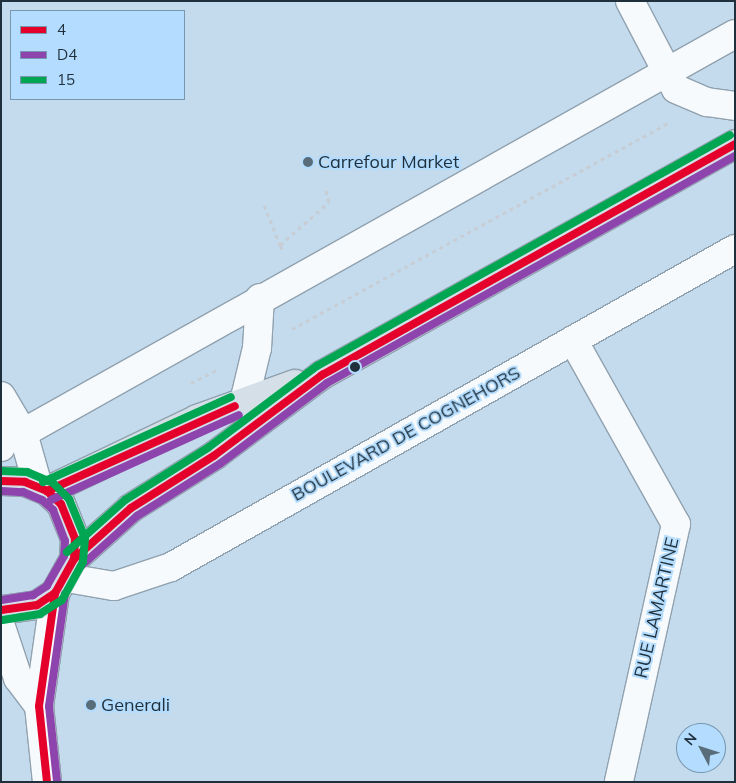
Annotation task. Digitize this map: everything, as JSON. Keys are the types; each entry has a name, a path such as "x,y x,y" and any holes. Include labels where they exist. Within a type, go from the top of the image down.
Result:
{"main road":[{"path":"1,610 37,605 131,508 215,454 322,375 735,144"},
{"path":"1,481 42,489 197,419 322,375"},
{"path":"42,489 71,520 65,577"}],"street":[{"path":"630,1 676,89 707,102 735,106"},
{"path":"7,440 735,34"},
{"name":"BOULEVARD DE COGNEHORS","path":"65,577 114,586 172,567 735,249"},
{"path":"244,402 257,348 260,298"},
{"name":"RUE LAMARTINE","path":"573,340 676,524 619,782"},
{"path":"1,396 7,440 42,489"},
{"path":"47,782 39,706 65,577"},
{"path":"1,627 18,678 39,706"}],"path":[{"path":"180,389 707,102"},
{"path":"264,205 280,245"}],"transit line":[{"name":"15","path":"67,552 125,500 209,447 317,366 730,135"},
{"name":"4","path":"74,559 131,508 215,455 322,375 735,144"},
{"name":"D4","path":"81,566 137,516 221,463 327,383 735,156"},
{"name":"15","path":"43,482 231,397"},
{"name":"4","path":"47,491 235,406"},
{"name":"D4","path":"51,500 239,415"},
{"name":"15","path":"1,471 27,472 53,483 69,499 85,538 83,562 62,600 40,614 2,620"},
{"name":"4","path":"1,481 25,482 47,491 61,504 75,539 74,559 55,593 37,605 1,610"},
{"name":"D4","path":"1,491 23,492 42,500 53,510 65,541 64,556 47,586 33,595 1,600"},
{"name":"4","path":"47,782 39,706 55,593"},
{"name":"D4","path":"57,781 49,706 65,594"}],"place":[{"name":"Carrefour Market","path":"308,162"},
{"name":"Generali","path":"91,705"}]}
